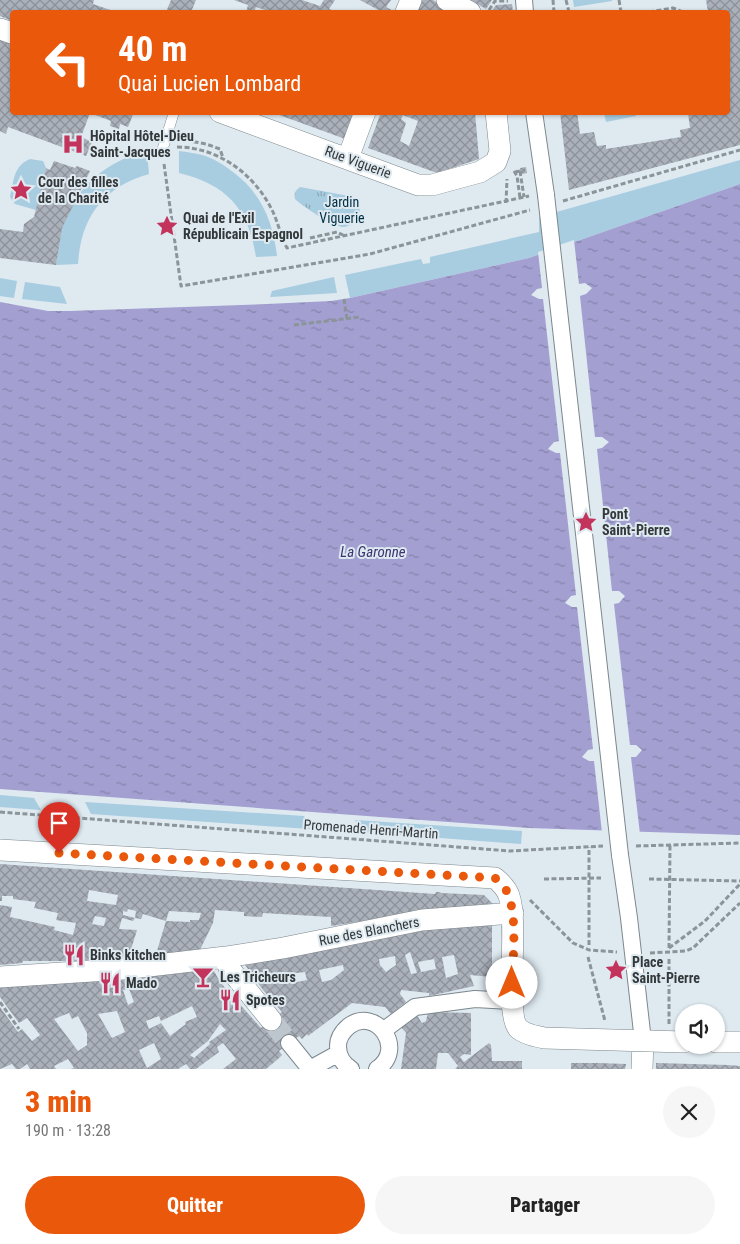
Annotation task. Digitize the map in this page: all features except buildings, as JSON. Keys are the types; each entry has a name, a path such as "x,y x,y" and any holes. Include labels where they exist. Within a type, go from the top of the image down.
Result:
{"street":[{"path":"447,0 466,10"},
{"name":"Rue Viguerie","path":"228,115 418,185 432,185 502,166"},
{"path":"348,158 364,115"},
{"path":"496,115 502,166"},
{"path":"534,115 548,202 613,851 633,953 643,1041 642,1066"},
{"path":"0,850 495,878 502,884 509,895 513,913 512,1001 514,1023 519,1030 529,1035 544,1038 643,1041 675,1037"},
{"name":"Rue des Blanchers","path":"0,977 123,969 226,957 284,948 422,920 513,913"},
{"path":"226,957 229,968 271,1020"},
{"path":"384,1030 414,1007 475,999 512,1001"},
{"path":"351,1069 342,1061 338,1044 340,1036 352,1024 360,1021 377,1025 384,1030 388,1037 389,1054 385,1062 377,1069"},
{"path":"725,1042 740,1042"},
{"path":"289,1043 310,1069 339,1053"}],"lane":[{"path":"162,151 173,115"}],"path":[{"path":"488,10 495,1 517,0"},
{"path":"661,10 674,8 678,10"},
{"path":"190,141 206,144 220,150 224,158"},
{"path":"174,147 197,149 224,158 245,174 260,190 271,208 287,248 529,196"},
{"path":"162,151 181,286 370,254 548,202 740,150"},
{"path":"502,166 506,203"},
{"path":"522,198 516,174 523,170 520,171 522,198"},
{"path":"310,238 337,232 344,235"},
{"path":"344,299 347,319"},
{"path":"294,325 360,317"},
{"name":"Promenade Henri-Martin","path":"0,812 510,851 589,849 613,851"},
{"path":"634,846 740,843"},
{"path":"670,845 670,948 705,921 740,883"},
{"path":"589,849 589,945"},
{"path":"544,879 601,878"},
{"path":"649,879 740,883"},
{"path":"534,903 579,947 588,950 633,953 678,952 693,948 740,903"},
{"path":"588,957 605,1022"},
{"path":"669,958 675,1026"},
{"path":"0,1002 19,1029"}],"green space":[{"path":"573,0 612,0 612,1 574,7"},
{"path":"604,115 636,116 606,122"},
{"path":"147,151 149,174 119,187 97,206 84,232 78,264 56,265 62,227 67,213 84,188 94,178 119,161"},
{"path":"179,151 206,156 222,164 243,180 258,199 269,220 277,256 256,257 248,225 241,212 232,201 210,184 179,173"},
{"path":"30,159 43,161 46,168 36,210 15,204 10,197 17,170 24,162"},
{"path":"740,160 740,184 529,258 350,298 345,275 421,259 423,264 430,263 430,257 539,232 539,217"},
{"name":"Jardin Viguerie","path":"300,187 349,196 359,204 358,217 348,226 343,227 333,224 295,199 295,192"},
{"path":"334,277 337,293 270,297 272,291"},
{"path":"0,278 17,281 14,298 0,296"},
{"path":"25,282 60,287 67,304 22,299"},
{"path":"0,795 34,798 41,810 0,807"},
{"path":"85,802 304,816 310,829 91,814"},
{"path":"355,820 522,831 521,844 361,832"}],"water":[{"name":"La Garonne","path":"740,184 740,835 529,828 0,789 0,302 48,311 70,311 267,304 331,301 350,298 529,258"}],"pier":[{"name":"Pont Saint-Pierre","path":"574,240 579,284 585,283 592,288 586,294 580,296 595,437 602,437 609,442 602,448 597,449 612,591 619,591 625,596 619,603 614,604 630,745 636,745 642,750 636,757 631,757 640,834 602,833 594,761 589,761 582,757 588,750 593,749 577,607 572,607 565,603 571,596 576,595 560,453 548,449 554,442 559,441 543,299 531,295 537,289 542,288 538,252"}],"tunnel":[{"path":"271,1020 289,1043"}],"place":[{"name":"Hôpital Hôtel-Dieu Saint-Jacques","path":"73,144"},
{"name":"Cour des filles de la Charité","path":"21,190"},
{"name":"Quai de l'Exil Républicain Espagnol","path":"167,226"},
{"name":"Pont Saint-Pierre","path":"586,522"},
{"name":"Binks kitchen","path":"74,955"},
{"name":"Place Saint-Pierre","path":"616,970"},
{"name":"Les Tricheurs","path":"203,977"},
{"name":"Mado","path":"110,983"},
{"name":"Spotes","path":"230,1000"}],"route":[{"path":"59,853 495,878 502,884 509,895 513,913 512,983"}]}
